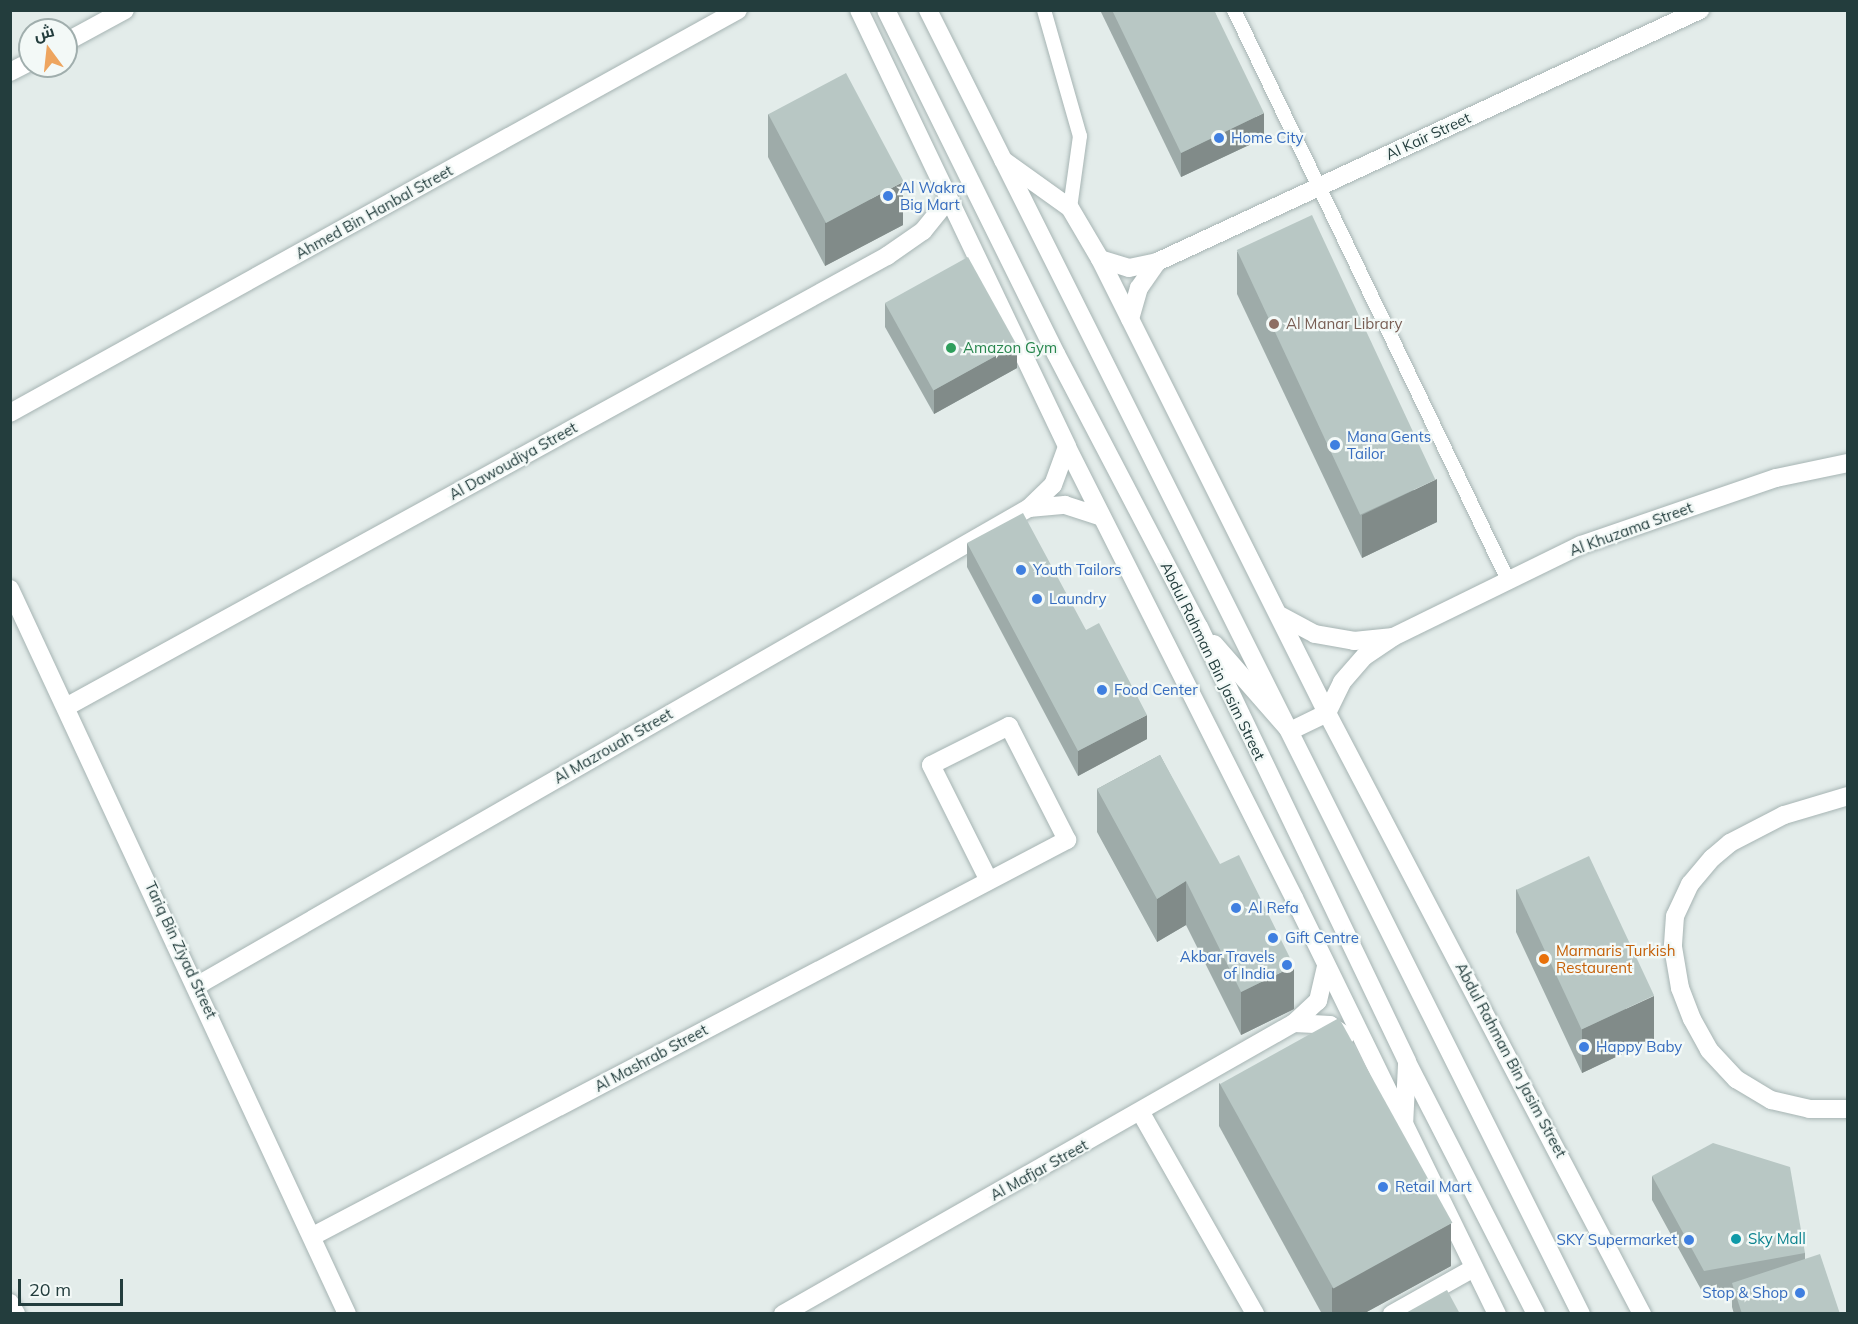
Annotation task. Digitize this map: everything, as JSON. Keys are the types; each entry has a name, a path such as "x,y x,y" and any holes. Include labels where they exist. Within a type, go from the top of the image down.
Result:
{"street":[{"path":"78,35 125,10"},
{"name":"Ahmed Bin Hanbal Street","path":"10,413 738,10"},
{"path":"859,10 1101,517 1497,1314"},
{"name":"Abdul Rahman Bin Jasim Street","path":"886,10 1056,354 1199,627 1407,1062 1536,1314"},
{"name":"Abdul Rahman Bin Jasim Street","path":"928,10 1581,1314"},
{"name":"Al Kair Street","path":"1100,260 1129,268 1157,262 1700,10"},
{"name":"Abdul Rahman Bin Jasim Street","path":"1003,160 1070,207 1100,260 1328,713 1642,1314"},
{"name":"Al Dawoudiya Street","path":"66,707 887,256 923,231 948,200"},
{"path":"1130,320 1139,288 1157,262"},
{"name":"Al Mazrouah Street","path":"198,985 1029,508 1053,484 1067,447"},
{"name":"Al Khuzama Street","path":"1328,713 1342,682 1365,656 1393,637 1581,544 1776,478 1848,463"},
{"name":"Al Mazrouah Street","path":"1029,508 1065,505 1101,517"},
{"name":"Tariq Bin Ziyad Street","path":"10,589 198,985 347,1314"},
{"name":"Al Khuzama Street","path":"1281,616 1316,634 1354,641 1393,637"},
{"path":"1199,627 1290,731 1328,713"},
{"name":"Al Mashrab Street","path":"313,1236 988,879 1067,840 1009,726 931,765 988,879"},
{"path":"1848,795 1784,815 1730,843 1712,858 1690,884 1675,916 1673,947 1680,988 1692,1019 1709,1050 1736,1079 1771,1100 1809,1109 1848,1109"},
{"name":"Al Mafjar Street","path":"783,1314 1141,1113 1294,1023 1317,1001 1326,966"},
{"path":"1294,1023 1330,1025 1364,1048"},
{"path":"1404,1126 1407,1062"},
{"path":"1141,1113 1255,1314"},
{"path":"1392,1314 1474,1268"},
{"path":"10,1303 16,1314"}],"lane":[{"path":"1044,10 1080,136 1070,207"},
{"path":"1234,10 1508,580"}],"building":[{"path":"1112,10 1214,10 1264,113 1181,153"},
{"path":"846,73 904,182 826,223 768,114"},
{"path":"1312,215 1435,480 1360,515 1237,250"},
{"name":"Amazon Gym","path":"968,257 1016,344 933,391 885,303"},
{"path":"1023,513 1086,630 1099,623 1147,715 1078,751 967,543"},
{"path":"1160,755 1220,864 1239,855 1294,966 1241,992 1186,881 1157,899 1097,789"},
{"path":"1589,856 1654,996 1582,1029 1516,890"},
{"path":"1339,1018 1452,1223 1333,1289 1220,1084"},
{"name":"Sky Mall","path":"1713,1143 1790,1167 1805,1253 1704,1271 1652,1176"},
{"path":"1820,1254 1840,1314 1742,1314 1732,1283"},
{"path":"1447,1290 1460,1314 1404,1314"}],"place":[{"name":"Home City","path":"1219,138"},
{"name":"Al Wakra Big Mart","path":"888,196"},
{"name":"Al Manar Library","path":"1274,324"},
{"name":"Amazon Gym","path":"951,348"},
{"name":"Mana Gents Tailor","path":"1335,445"},
{"name":"Youth Tailors","path":"1021,570"},
{"name":"Laundry","path":"1037,599"},
{"name":"Food Center","path":"1102,690"},
{"name":"Al Refa","path":"1236,908"},
{"name":"Gift Centre","path":"1273,938"},
{"name":"Marmaris Turkish Restaurent","path":"1544,959"},
{"name":"Akbar Travels of India","path":"1287,965"},
{"name":"Happy Baby","path":"1584,1047"},
{"name":"Retail Mart","path":"1383,1187"},
{"name":"Sky Mall","path":"1736,1239"},
{"name":"SKY Supermarket","path":"1689,1240"},
{"name":"Stop & Shop","path":"1800,1293"}]}
